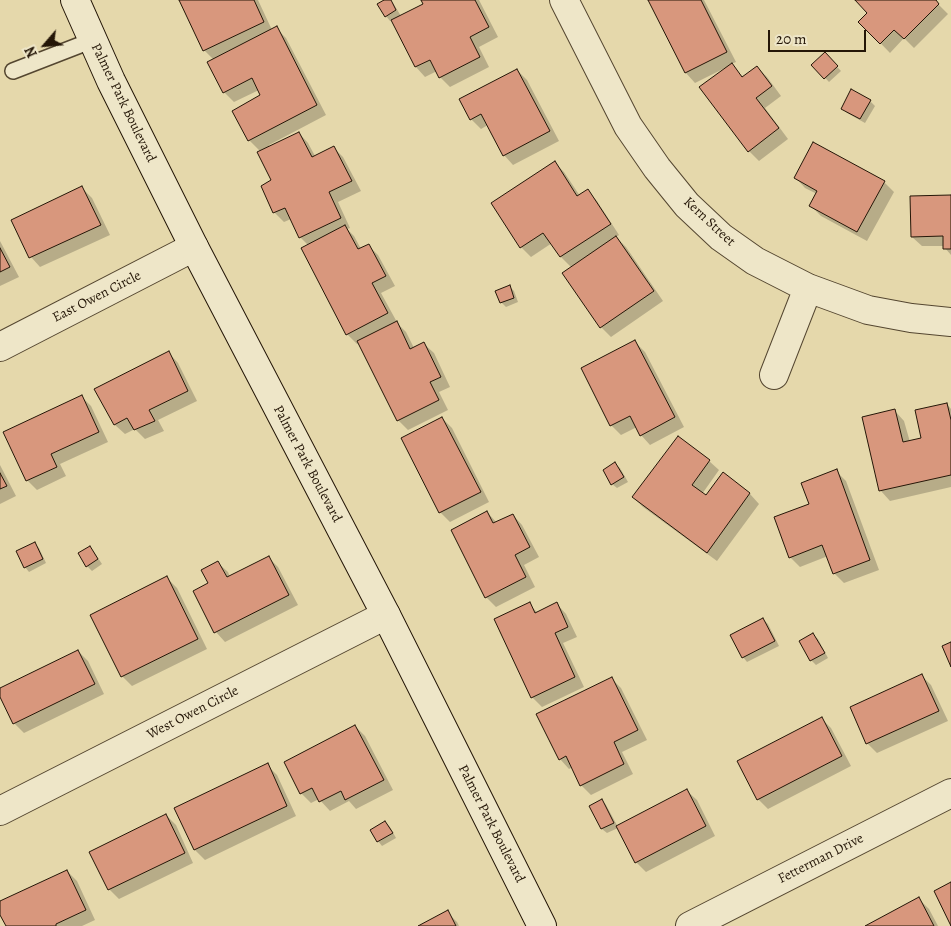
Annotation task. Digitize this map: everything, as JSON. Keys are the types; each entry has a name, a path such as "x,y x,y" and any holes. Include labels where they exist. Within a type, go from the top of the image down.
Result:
{"street":[{"name":"Palmer Park Boulevard","path":"75,0 111,81 194,247 386,615 542,926"},
{"name":"Kern Street","path":"564,0 628,126 657,168 687,205 721,237 754,261 808,288 868,310 911,318 951,322"},
{"name":"East Owen Circle","path":"0,347 194,247"},
{"path":"774,375 808,288"},
{"name":"West Owen Circle","path":"0,811 386,615"},
{"name":"Fetterman Drive","path":"690,926 951,793"}],"lane":[{"path":"13,71 93,40"}],"building":[{"path":"179,0 254,0 264,22 203,51"},
{"path":"384,0 391,0 396,10 385,17 377,4"},
{"path":"421,0 475,0 489,27 470,37 480,57 439,78 430,60 415,67 391,20 423,4"},
{"path":"648,0 701,0 727,52 685,73"},
{"path":"855,0 936,0 939,4 904,39 894,30 880,44 858,22 867,13"},
{"path":"277,26 317,105 248,141 232,111 260,95 252,78 223,93 207,62"},
{"path":"825,52 838,66 824,79 811,65"},
{"path":"732,63 742,77 757,66 772,86 756,98 779,128 748,152 699,87"},
{"path":"517,69 550,131 503,156 481,114 470,120 459,99"},
{"path":"851,89 871,100 860,119 841,109"},
{"path":"299,132 312,157 334,146 352,181 329,192 341,218 299,238 285,208 273,213 261,186 271,180 257,152"},
{"path":"813,142 885,181 857,232 809,206 817,191 794,178"},
{"path":"555,161 577,196 588,189 611,224 560,257 543,233 520,248 491,203"},
{"path":"82,186 101,225 29,258 11,220"},
{"path":"951,195 951,249 943,249 943,236 911,237 910,196"},
{"path":"345,225 358,249 369,244 386,276 372,283 388,313 346,335 301,248"},
{"path":"616,236 654,291 600,328 562,273"},
{"path":"0,248 10,267 0,272"},
{"path":"510,285 514,298 500,303 495,291"},
{"path":"397,321 410,349 424,342 441,377 430,382 439,400 397,421 357,341"},
{"path":"635,340 675,417 640,436 630,416 610,426 581,368"},
{"path":"169,351 188,391 149,410 155,421 134,430 127,418 114,425 94,389"},
{"path":"82,395 99,432 51,454 57,467 26,481 3,432"},
{"path":"947,403 951,420 951,475 879,491 862,417 895,409 903,442 921,438 915,410"},
{"path":"442,417 481,492 439,513 401,438"},
{"path":"678,436 710,460 692,485 706,495 723,472 750,493 707,553 632,497"},
{"path":"615,462 624,477 611,485 603,470"},
{"path":"837,469 870,560 833,574 822,545 789,558 774,517 809,504 801,483"},
{"path":"0,473 7,486 0,489"},
{"path":"487,511 493,523 513,514 530,547 515,555 526,577 485,598 451,530"},
{"path":"35,542 43,559 24,568 16,551"},
{"path":"90,546 98,559 86,567 78,553"},
{"path":"269,556 289,595 214,633 193,591 208,583 201,570 218,561 227,577"},
{"path":"167,576 198,639 121,677 90,615"},
{"path":"530,602 535,613 557,602 568,627 555,633 575,677 531,698 494,619"},
{"path":"763,618 775,641 742,658 730,635"},
{"path":"813,633 825,653 810,661 799,641"},
{"path":"951,642 951,667 942,646"},
{"path":"78,650 95,684 13,724 0,697 0,688"},
{"path":"922,674 939,711 866,744 850,707"},
{"path":"612,677 638,730 614,742 624,764 580,786 566,756 559,760 536,714"},
{"path":"822,717 842,756 757,800 737,761"},
{"path":"355,725 384,780 345,800 341,791 319,802 312,788 300,794 284,762"},
{"path":"268,763 287,806 194,850 174,808"},
{"path":"687,789 706,826 635,863 616,826"},
{"path":"602,799 614,823 601,829 589,806"},
{"path":"166,814 185,853 108,890 89,852"},
{"path":"385,821 393,833 377,842 370,830"},
{"path":"67,870 86,910 56,924 56,926 6,926 0,915 0,901"},
{"path":"951,882 951,926 934,891"},
{"path":"919,897 934,926 865,926"},
{"path":"448,910 456,926 418,926"}]}
